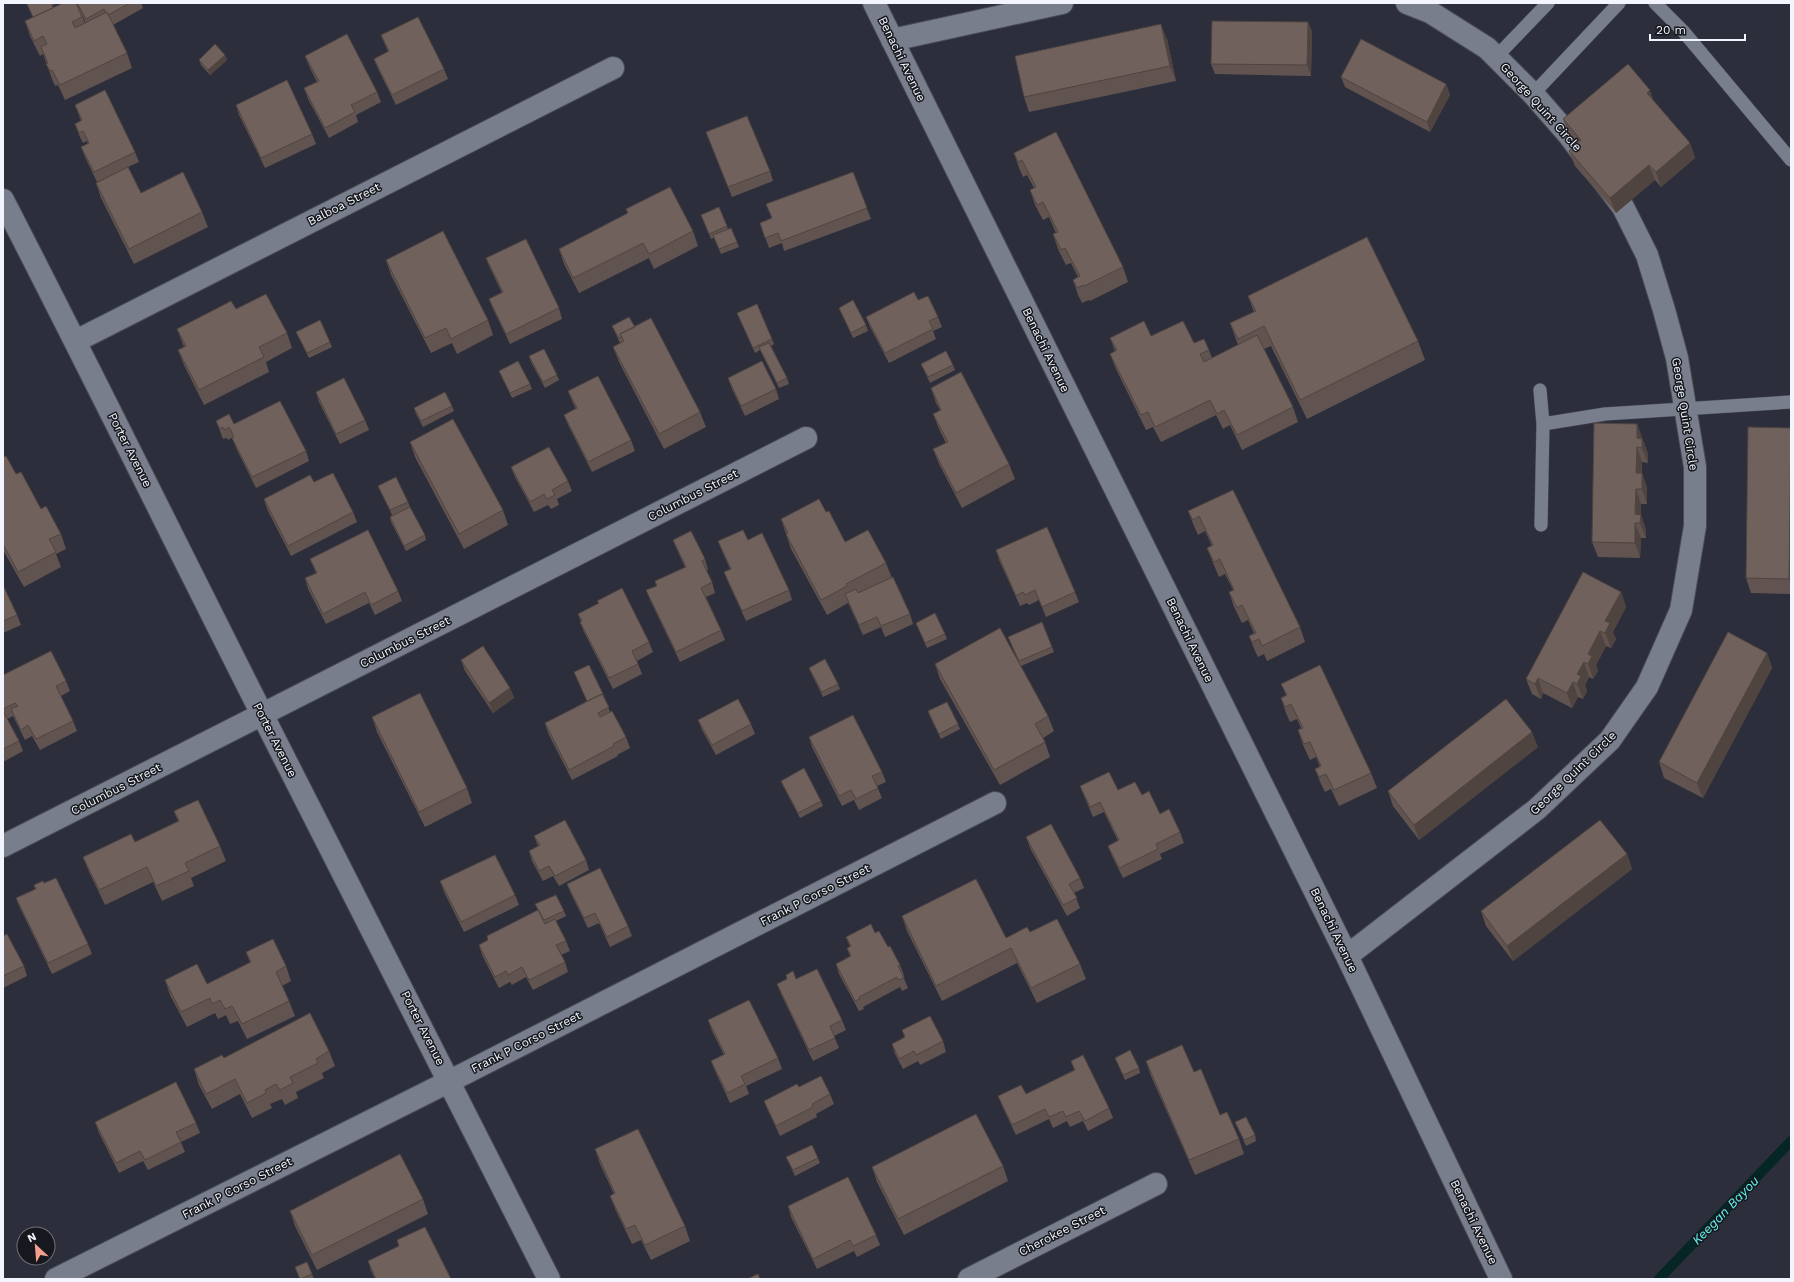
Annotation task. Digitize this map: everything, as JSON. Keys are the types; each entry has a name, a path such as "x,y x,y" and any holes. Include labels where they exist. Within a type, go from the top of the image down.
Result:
{"street":[{"name":"Benachi Avenue","path":"874,3 1347,956 1501,1279"},
{"path":"892,40 1062,3"},
{"name":"George Quint Circle","path":"1347,956 1537,809 1610,740 1646,687 1682,610 1694,526 1695,468 1677,358 1647,255 1623,207 1568,134 1533,94 1487,48 1430,12 1407,3"},
{"name":"Balboa Street","path":"76,341 613,68"},
{"name":"Porter Avenue","path":"3,200 76,341 262,715 450,1081 549,1279"},
{"name":"Columbus Street","path":"3,846 806,438"},
{"name":"Frank P Corso Street","path":"56,1279 450,1081 995,803"},
{"name":"Cherokee Street","path":"969,1279 1156,1184"}],"lane":[{"path":"1496,57 1548,3"},
{"path":"1533,94 1619,3"},
{"path":"1655,3 1683,31 1791,160"},
{"path":"1540,390 1543,424 1541,525"},
{"path":"1543,424 1605,414 1791,402"}],"building":[{"path":"51,3 53,8 33,17 27,4"},
{"path":"63,3 76,3 82,17 72,22 75,28 107,12 127,53 60,85 52,70 50,71 46,64 48,63 41,47 47,44 43,36 34,41 25,21"},
{"path":"77,3 130,3 108,15 104,9 86,19"},
{"path":"418,17 444,69 392,95 374,59 389,51 381,35"},
{"path":"1212,21 1308,22 1307,65 1211,64"},
{"path":"1161,24 1170,66 1024,97 1015,56"},
{"path":"347,34 377,92 351,105 355,112 325,128 304,88 319,81 305,56"},
{"path":"1361,39 1446,84 1427,122 1341,77"},
{"path":"215,44 225,55 208,70 199,60"},
{"path":"1628,64 1650,90 1647,93 1690,143 1656,172 1649,165 1610,198 1569,151 1581,140 1563,119"},
{"path":"287,80 312,134 261,158 236,105"},
{"path":"105,90 135,152 94,172 81,147 89,143 83,131 79,133 75,124 82,120 75,105"},
{"path":"747,116 770,171 728,187 706,132"},
{"path":"1056,132 1123,267 1077,288 1073,280 1080,276 1065,248 1061,250 1053,234 1058,232 1043,202 1037,205 1030,190 1036,187 1022,160 1018,162 1014,153"},
{"path":"128,167 141,193 183,172 202,212 129,249 96,183"},
{"path":"853,172 867,208 781,241 778,233 765,238 760,223 772,218 766,204"},
{"path":"670,187 693,231 649,254 643,243 573,278 559,249 628,213 626,209"},
{"path":"719,207 727,226 709,234 701,215"},
{"path":"731,228 737,242 719,249 713,235"},
{"path":"443,231 488,320 451,339 446,328 425,338 386,260"},
{"path":"1367,237 1418,341 1300,400 1264,326 1238,339 1230,323 1256,311 1248,296"},
{"path":"526,239 559,308 506,334 489,299 503,292 486,258"},
{"path":"914,292 918,300 928,296 938,317 929,321 933,329 885,353 866,317"},
{"path":"266,294 287,333 259,347 264,357 199,390 178,350 186,346 177,329 231,301 236,309"},
{"path":"853,300 866,325 851,333 839,308"},
{"path":"757,304 772,339 753,348 737,313"},
{"path":"629,317 635,327 620,334 621,337 619,338 612,326"},
{"path":"651,318 700,412 659,434 613,347 624,341 620,334"},
{"path":"320,320 330,342 307,353 296,332"},
{"path":"1144,321 1151,336 1183,321 1194,343 1204,339 1209,350 1200,354 1204,362 1257,335 1293,407 1237,435 1224,410 1217,414 1210,400 1155,427 1148,412 1141,415 1110,354 1117,350 1110,338"},
{"path":"769,343 787,378 777,383 759,347"},
{"path":"544,349 557,375 543,382 529,356"},
{"path":"946,351 953,365 928,377 921,364"},
{"path":"518,361 530,384 510,393 499,371"},
{"path":"762,361 776,389 741,406 728,378"},
{"path":"961,372 1009,464 956,493 933,449 948,442 933,414 941,410 931,388"},
{"path":"598,376 631,440 588,462 564,415 577,408 568,391"},
{"path":"344,378 365,420 336,434 316,392"},
{"path":"445,392 452,406 421,421 414,408"},
{"path":"280,401 306,451 252,477 232,438 234,437 229,427 225,430 223,427 220,429 216,421 229,414 234,424"},
{"path":"453,419 503,510 459,534 410,442"},
{"path":"1594,423 1637,424 1637,438 1642,439 1642,448 1637,447 1636,473 1642,473 1642,489 1636,489 1635,514 1641,515 1640,523 1635,523 1635,543 1592,542"},
{"path":"1748,427 1791,428 1789,579 1746,578"},
{"path":"549,447 568,481 552,490 555,495 547,499 544,494 530,502 511,467"},
{"path":"6,456 16,474 21,472 41,509 46,506 61,534 49,539 56,552 18,572 3,544 3,457"},
{"path":"333,473 353,512 288,546 264,499 310,475 314,482"},
{"path":"396,477 408,502 390,510 378,486"},
{"path":"1233,490 1300,627 1262,646 1259,639 1252,642 1249,636 1256,633 1242,605 1237,608 1229,592 1234,590 1220,559 1214,562 1207,548 1213,545 1199,516 1193,520 1188,511"},
{"path":"819,499 826,512 829,511 845,542 868,530 886,563 846,584 847,586 821,600 786,534 788,533 781,519"},
{"path":"410,507 425,535 404,546 390,517"},
{"path":"1047,527 1075,592 1042,607 1035,590 1025,595 1023,592 1016,596 996,550"},
{"path":"368,530 398,591 371,605 365,592 323,614 305,578 317,573 310,559"},
{"path":"743,530 748,540 762,533 789,590 742,611 724,572 731,569 718,541"},
{"path":"691,531 705,559 702,561 712,582 701,588 721,630 676,652 646,590 657,586 655,581 686,567 673,540"},
{"path":"1583,572 1621,592 1605,621 1610,623 1605,633 1600,631 1588,654 1592,656 1588,664 1584,662 1577,674 1581,676 1577,684 1573,682 1567,693 1538,678 1535,684 1526,679"},
{"path":"893,577 910,614 881,626 877,617 859,625 845,594 856,589 858,593"},
{"path":"3,585 17,615 3,621"},
{"path":"622,588 649,642 632,651 638,664 609,678 580,622 582,621 578,614 599,603 597,601"},
{"path":"935,613 945,634 925,643 916,623"},
{"path":"1042,622 1052,647 1019,661 1008,637"},
{"path":"1000,628 1048,716 1035,724 1045,742 994,770 935,664"},
{"path":"1728,632 1767,653 1697,783 1659,762"},
{"path":"483,646 510,688 489,703 461,660"},
{"path":"51,651 66,681 56,686 73,721 36,739 28,725 21,730 11,709 18,706 15,703 3,709 3,675"},
{"path":"825,659 838,684 822,692 809,668"},
{"path":"589,665 604,696 602,694 587,701 574,672"},
{"path":"1320,665 1371,773 1334,790 1326,774 1319,777 1315,769 1321,766 1310,742 1304,744 1298,730 1303,728 1291,704 1285,707 1281,698 1287,695 1281,684"},
{"path":"420,693 467,788 419,812 372,717"},
{"path":"602,694 609,707 598,713 600,717 612,711 626,737 613,744 614,746 569,770 545,723"},
{"path":"738,699 751,724 712,745 698,720"},
{"path":"1506,699 1532,732 1414,825 1388,791"},
{"path":"947,702 958,724 939,734 928,711"},
{"path":"3,711 19,741 3,749"},
{"path":"853,715 882,772 872,776 878,788 856,799 851,790 839,796 809,737"},
{"path":"804,768 821,801 798,813 781,781"},
{"path":"1109,772 1118,790 1135,782 1142,795 1149,791 1160,814 1169,809 1180,832 1156,844 1158,849 1119,868 1108,846 1119,840 1100,802 1090,807 1080,786"},
{"path":"198,800 220,846 185,863 189,871 156,886 147,867 99,890 83,857 131,834 135,842 179,821 174,811"},
{"path":"565,820 586,860 555,876 549,866 539,871 529,851 540,845 534,836"},
{"path":"1600,820 1627,854 1507,946 1481,911"},
{"path":"1051,824 1080,878 1069,884 1077,898 1063,905 1026,837"},
{"path":"495,855 515,895 461,922 440,881"},
{"path":"600,868 628,926 607,937 595,913 584,918 567,884"},
{"path":"56,878 88,944 48,963 16,898 36,889 34,885"},
{"path":"976,879 1006,938 1027,927 1030,932 1057,919 1080,964 1031,988 1011,948 936,986 902,916"},
{"path":"556,895 564,911 544,920 535,904"},
{"path":"538,910 545,924 555,919 566,941 556,945 565,962 529,980 522,967 508,975 506,971 495,977 479,945 488,940 487,936"},
{"path":"871,924 875,933 879,931 888,947 890,946 900,965 898,966 904,978 898,980 897,977 859,997 860,999 855,1001 836,964 851,956 847,948 851,946 846,937"},
{"path":"7,934 24,966 3,976 3,936"},
{"path":"273,939 286,966 276,972 289,1001 242,1024 232,1006 225,1009 220,1000 212,1004 210,998 181,1012 165,980 197,964 207,984 251,962 246,952"},
{"path":"817,969 842,1020 830,1026 835,1038 809,1050 777,984 787,979 786,975 793,971 796,979"},
{"path":"749,1000 778,1058 741,1076 745,1084 727,1093 711,1061 725,1054 708,1020"},
{"path":"310,1013 329,1051 316,1059 318,1063 290,1077 293,1083 280,1090 276,1084 265,1090 266,1093 247,1103 235,1079 206,1094 194,1069 222,1055 224,1058"},
{"path":"930,1016 943,1041 916,1055 914,1051 899,1059 892,1044 905,1037 902,1030"},
{"path":"1182,1045 1194,1072 1201,1069 1220,1115 1227,1112 1239,1139 1189,1160 1146,1061"},
{"path":"1130,1050 1139,1068 1123,1075 1115,1058"},
{"path":"1083,1055 1109,1108 1085,1121 1079,1111 1066,1117 1063,1111 1049,1117 1045,1109 1012,1125 998,1096 1021,1085 1026,1094 1075,1070 1071,1061"},
{"path":"821,1076 830,1094 812,1104 813,1107 776,1126 764,1101 797,1084 799,1087"},
{"path":"176,1082 196,1123 176,1132 181,1142 145,1160 140,1151 116,1163 95,1122"},
{"path":"976,1114 1003,1166 898,1219 872,1167"},
{"path":"1246,1117 1255,1135 1244,1140 1235,1122"},
{"path":"638,1129 685,1226 645,1245 635,1225 626,1229 610,1196 615,1193 595,1149"},
{"path":"812,1145 818,1158 793,1170 786,1157"},
{"path":"400,1154 423,1199 312,1255 290,1211"},
{"path":"848,1177 876,1235 853,1246 850,1240 813,1259 788,1206"},
{"path":"425,1227 451,1279 376,1279 368,1261 399,1246 397,1240"},
{"path":"307,1262 312,1274 300,1279 295,1267"},
{"path":"758,1274 760,1279 747,1279"}],"waterway":[{"name":"Keegan Bayou","path":"1659,1279 1791,1141"}]}
